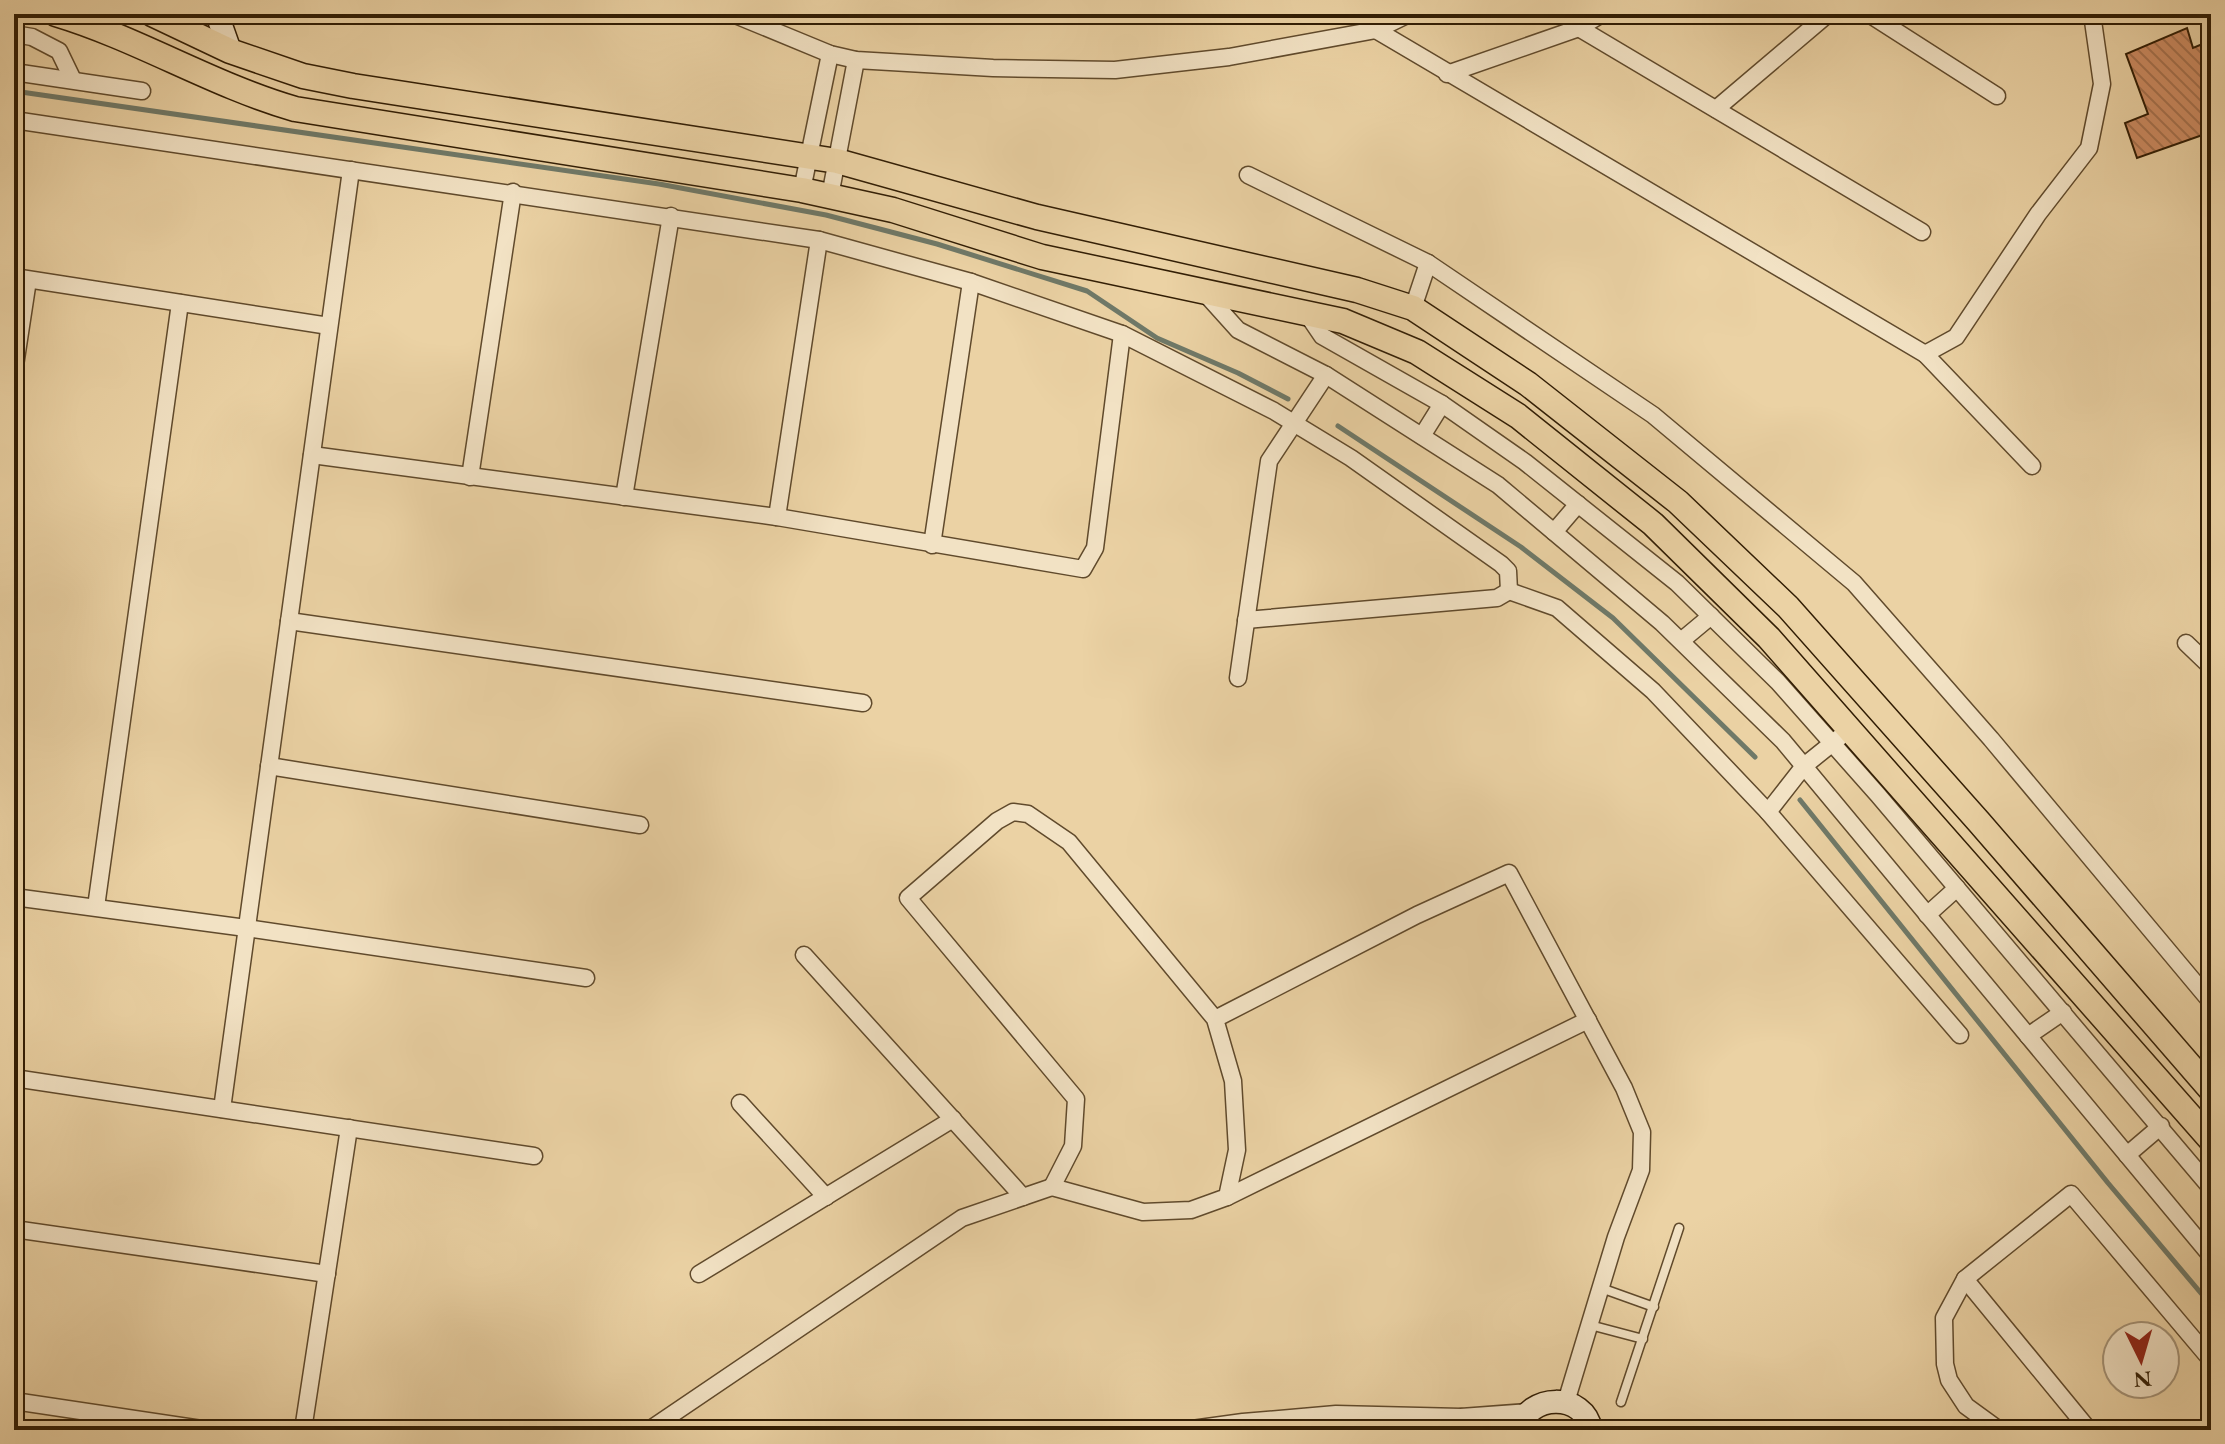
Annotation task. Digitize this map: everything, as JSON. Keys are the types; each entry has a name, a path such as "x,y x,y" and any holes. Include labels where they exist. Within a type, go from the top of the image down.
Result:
{"main road":[{"path":"56,14 126,38 219,83 295,109 830,196 893,210 1057,261 1343,321 1417,352 1518,416 1653,524 1769,638 1841,736 2211,1140"},
{"path":"152,14 230,51 303,76 837,161 1037,217 1357,290 1413,308 1528,384 1678,502 1788,607 2211,1090"}],"street":[{"path":"217,14 230,51"},
{"path":"733,14 830,54 856,60 993,68 1115,70 1229,57 1376,30 1409,14"},
{"path":"1447,74 1579,28 1602,14"},
{"path":"1716,109 1828,14"},
{"path":"1869,14 1997,96"},
{"path":"1925,354 1956,337 2038,214 2089,148 2102,84 2092,14"},
{"path":"1579,28 1922,232"},
{"path":"1376,30 1925,354 2032,466"},
{"path":"14,34 32,37 59,51 73,80"},
{"path":"802,190 830,54"},
{"path":"830,196 856,60"},
{"path":"14,72 142,91"},
{"path":"14,120 819,240 971,282 1122,334 1295,424 1351,458 1501,564 1508,571 1509,591"},
{"path":"222,1109 351,170"},
{"path":"1248,175 1428,263 1653,415 1854,583 1991,739 2211,1002"},
{"path":"470,477 513,192"},
{"path":"624,497 671,216"},
{"path":"777,517 819,240"},
{"path":"1413,308 1428,263"},
{"path":"14,372 21,278 329,326"},
{"path":"932,545 971,282"},
{"path":"1201,289 1238,330 1326,375 1498,485 1681,641 1783,741 2211,1256"},
{"path":"96,907 180,303"},
{"path":"1305,311 1322,336 1442,404 1525,462 1578,504 1677,583 1778,682 1841,736 1957,888 2211,1188"},
{"path":"312,455 777,517 1083,569 1095,548 1122,334"},
{"path":"1238,678 1269,461 1326,375"},
{"path":"1422,436 1442,404"},
{"path":"1554,532 1578,504"},
{"path":"1246,620 1497,598 1509,591 1557,608 1653,691 1768,812 1960,1035"},
{"path":"1681,641 1711,616"},
{"path":"289,621 863,703"},
{"path":"2186,643 2211,667"},
{"path":"1768,812 1804,766 1841,736"},
{"path":"269,766 640,825"},
{"path":"1052,1187 1073,1146 1076,1099 908,898 997,821 1013,812 1028,814 1069,842 1215,1019 1233,1081 1237,1150 1227,1197"},
{"path":"1215,1019 1417,915 1509,873 1624,1088 1642,1132 1641,1170 1566,1402"},
{"path":"1927,915 1957,888"},
{"path":"14,897 586,978"},
{"path":"804,955 1023,1197"},
{"path":"2028,1036 2063,1012"},
{"path":"649,1430 962,1218 1052,1187 1143,1212 1191,1210 1227,1197 1588,1020"},
{"path":"14,1078 534,1156"},
{"path":"740,1103 826,1197"},
{"path":"699,1274 953,1119"},
{"path":"2127,1155 2161,1126"},
{"path":"303,1430 349,1128"},
{"path":"1999,1430 1966,1406 1949,1380 1945,1364 1944,1318 1965,1279 2071,1194 2211,1360"},
{"path":"14,1229 327,1274"},
{"path":"1965,1279 2089,1430"},
{"path":"14,1401 208,1430"},
{"path":"1185,1430 1243,1422 1461,1417 1523,1421 1545,1402 1566,1402 1578,1409 1593,1428"},
{"path":"1461,1417 1485,1430"}],"lane":[{"path":"1621,1402 1679,1228"},
{"path":"1601,1288 1654,1307"},
{"path":"1590,1325 1643,1339"}],"building":[{"path":"2187,28 2193,48 2205,43 2208,58 2211,58 2211,132 2137,158 2125,123 2148,114 2126,54"}],"waterway":[{"path":"14,91 659,184 826,215 937,244 1087,291 1157,338 1238,373 1288,399"},
{"path":"1338,426 1521,547 1613,618 1755,757"},
{"path":"1800,800 2108,1183 2211,1305"}]}
